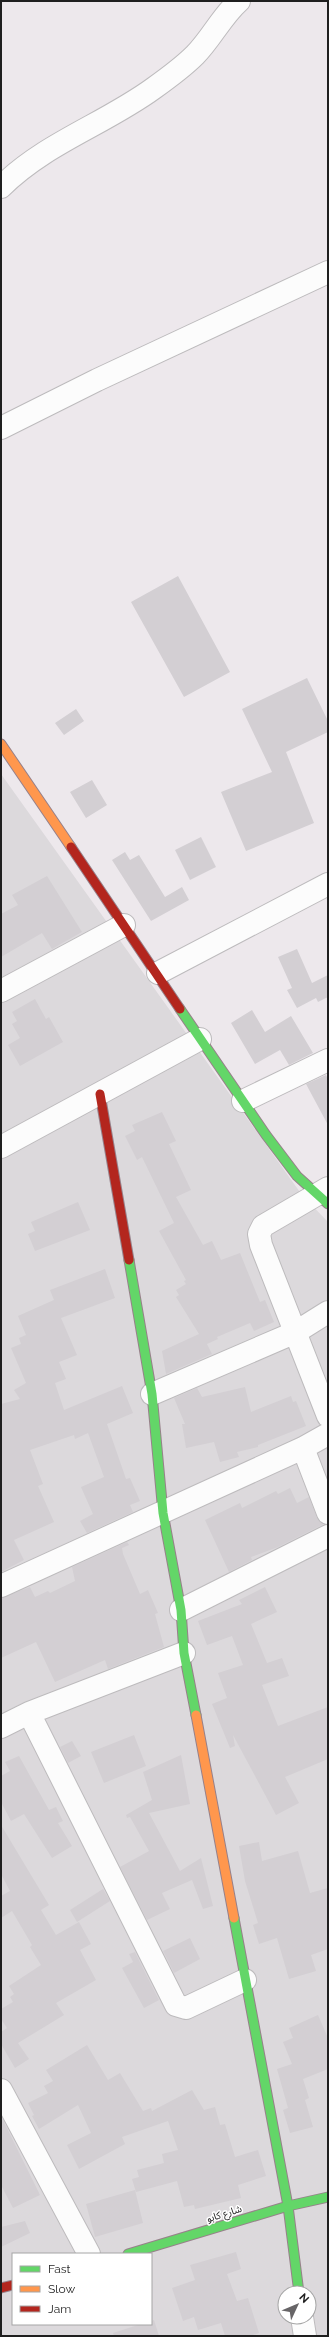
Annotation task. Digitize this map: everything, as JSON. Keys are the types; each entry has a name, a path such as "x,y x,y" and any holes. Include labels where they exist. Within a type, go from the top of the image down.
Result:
{"street":[{"path":"1,187 15,173 45,151 115,113 153,88 195,55 239,1"},
{"path":"1,428 97,380 328,272"},
{"path":"1,744 124,926 158,973 200,1039 286,1164 324,1196 263,1226 259,1234 261,1245 328,1416"},
{"path":"158,973 328,884"},
{"path":"1,991 124,926"},
{"path":"1,1147 200,1039"},
{"path":"244,1101 328,1060"},
{"path":"100,1094 152,1394 163,1513 181,1610 184,1653 288,2206 298,2285"},
{"path":"152,1394 296,1332 328,1312"},
{"path":"1,1586 303,1448 328,1434"},
{"path":"303,1448 328,1513"},
{"path":"181,1610 328,1536"},
{"path":"1,1727 29,1713 184,1653"},
{"path":"29,1713 176,2004 186,2008 246,1980"},
{"path":"1,2090 88,2253"},
{"name":"شارع كابو","path":"131,2253 288,2206 328,2197"}],"shaded area":[{"path":"1,774 302,1195 328,1222 328,2336 1,2336"}],"building":[{"path":"178,576 230,672 184,697 131,602"},
{"path":"307,678 328,721 328,732 286,752 314,823 246,851 221,792 272,772 242,709"},
{"path":"76,709 84,721 64,735 55,723"},
{"path":"92,780 107,805 86,818 70,792"},
{"path":"201,837 216,867 190,880 175,850"},
{"path":"125,852 130,860 139,855 165,897 182,887 189,900 151,921 112,860"},
{"path":"47,876 82,932 52,949 42,933 1,957 1,914 18,905 12,895"},
{"path":"297,949 312,983 328,975 328,997 318,1002 316,998 297,1008 287,990 292,988 278,957"},
{"path":"35,999 46,1019 49,1017 63,1042 20,1066 8,1045 20,1038 12,1024 17,1021 12,1012"},
{"path":"252,1010 265,1032 291,1016 313,1053 289,1065 280,1050 255,1064 231,1023"},
{"path":"326,1075 328,1079 328,1125 306,1084"},
{"path":"162,1112 176,1141 169,1144 191,1190 176,1197 203,1245 212,1241 221,1260 240,1253 260,1302 265,1300 274,1322 254,1331 250,1323 217,1337 218,1339 207,1344 212,1354 166,1374 162,1351 199,1334 176,1297 179,1295 176,1290 186,1284 184,1281 186,1280 159,1231 174,1223 142,1157 137,1160 125,1136 135,1131 132,1125"},
{"path":"78,1202 90,1230 35,1251 28,1234 35,1231 31,1222"},
{"path":"105,1269 115,1298 61,1318 77,1355 59,1362 66,1379 55,1383 64,1410 122,1386 133,1413 107,1424 126,1479 130,1478 140,1501 130,1505 133,1512 87,1533 80,1521 93,1514 81,1487 104,1477 88,1433 75,1439 74,1435 30,1450 43,1484 38,1486 54,1522 14,1540 24,1560 1,1572 1,1404 20,1399 14,1390 26,1383 11,1348 21,1344 19,1338 26,1335 18,1316 54,1300 50,1290"},
{"path":"245,1387 251,1412 291,1396 293,1402 296,1401 306,1426 258,1445 258,1447 237,1452 239,1457 220,1462 214,1442 186,1448 182,1424 185,1424 174,1398 197,1388 202,1397"},
{"path":"290,1488 297,1503 309,1497 317,1518 324,1524 278,1547 251,1557 252,1560 229,1572 205,1520 240,1503 242,1508 276,1491 278,1494"},
{"path":"127,1542 129,1545 122,1548 123,1554 140,1594 148,1590 158,1613 155,1614 164,1647 108,1669 105,1660 55,1682 36,1642 1,1658 1,1598 30,1587 35,1597 48,1591 50,1593 75,1581 72,1567"},
{"path":"265,1587 277,1612 251,1624 267,1663 282,1658 289,1676 262,1685 278,1726 328,1707 328,1759 285,1777 299,1803 276,1815 233,1735 235,1746 230,1748 212,1704 227,1698 218,1673 243,1665 232,1636 207,1645 198,1621 242,1604 239,1600"},
{"path":"134,1735 146,1766 104,1783 91,1752"},
{"path":"72,1741 81,1756 68,1763 60,1747"},
{"path":"181,1755 190,1804 149,1813 180,1871 201,1858 213,1906 203,1909 192,1880 162,1893 170,1909 147,1920 120,1867 149,1851 130,1817 127,1818 126,1815 152,1800 143,1772"},
{"path":"19,1756 49,1810 56,1807 63,1821 58,1823 72,1846 52,1858 24,1814 11,1821 1,1802 1,1776 10,1771 5,1762"},
{"path":"1,1825 49,1905 41,1910 56,1935 79,1922 91,1944 80,1950 96,1980 56,2003 64,2015 18,2043 29,2059 15,2068 1,2044 1,2032 7,2028 1,2019 1,2009 13,2002 10,1997 14,1994 9,1986 41,1965 30,1947 32,1945 12,1911 1,1918 1,1896 10,1891 1,1874"},
{"path":"259,1842 262,1861 298,1851 310,1893 328,1888 328,1949 311,1955 316,1971 289,1979 277,1938 259,1944 253,1925 258,1923 245,1881 239,1846"},
{"path":"103,1889 110,1901 77,1922 70,1910"},
{"path":"190,1938 200,1959 174,1973 163,1951"},
{"path":"135,1952 159,2000 144,2008 122,1968 133,1962 129,1954"},
{"path":"318,2015 328,2038 328,2069 303,2079 309,2098 305,2100 313,2127 290,2133 283,2110 288,2108 277,2069 292,2064 283,2042 293,2038 289,2028"},
{"path":"87,2045 108,2080 120,2073 143,2111 151,2108 152,2111 192,2090 204,2110 215,2107 220,2125 225,2124 235,2157 258,2150 266,2176 238,2185 241,2198 195,2209 194,2205 184,2207 177,2181 136,2192 132,2179 139,2177 137,2170 164,2163 162,2154 178,2150 168,2121 122,2137 125,2144 79,2169 67,2145 91,2133 78,2105 39,2129 32,2116 34,2115 28,2103 48,2093 44,2086 53,2081 46,2070"},
{"path":"1,2116 40,2195 13,2208 1,2185"},
{"path":"135,2190 143,2223 95,2237 86,2204"},
{"path":"25,2221 30,2233 1,2247 1,2227"},
{"path":"236,2252 241,2269 227,2274 237,2301 248,2298 259,2333 250,2336 225,2336 221,2323 198,2330 194,2317 183,2321 172,2288 195,2280 190,2265"},
{"path":"154,2320 159,2336 114,2336 113,2333 138,2325 152,2325 152,2321"}],"traffic: fast":[{"path":"180,1009 266,1135 297,1176 328,1204"},
{"path":"129,1260 152,1394 163,1513 181,1610 184,1653 196,1715"},
{"path":"234,1918 288,2206 298,2285"},
{"path":"131,2253 288,2206 328,2197"}],"traffic: slow":[{"path":"1,744 71,847"},
{"path":"196,1715 234,1918"}],"traffic: jam":[{"path":"71,847 180,1009"},
{"path":"100,1094 129,1260"},
{"path":"1,2288 12,2285"}]}
